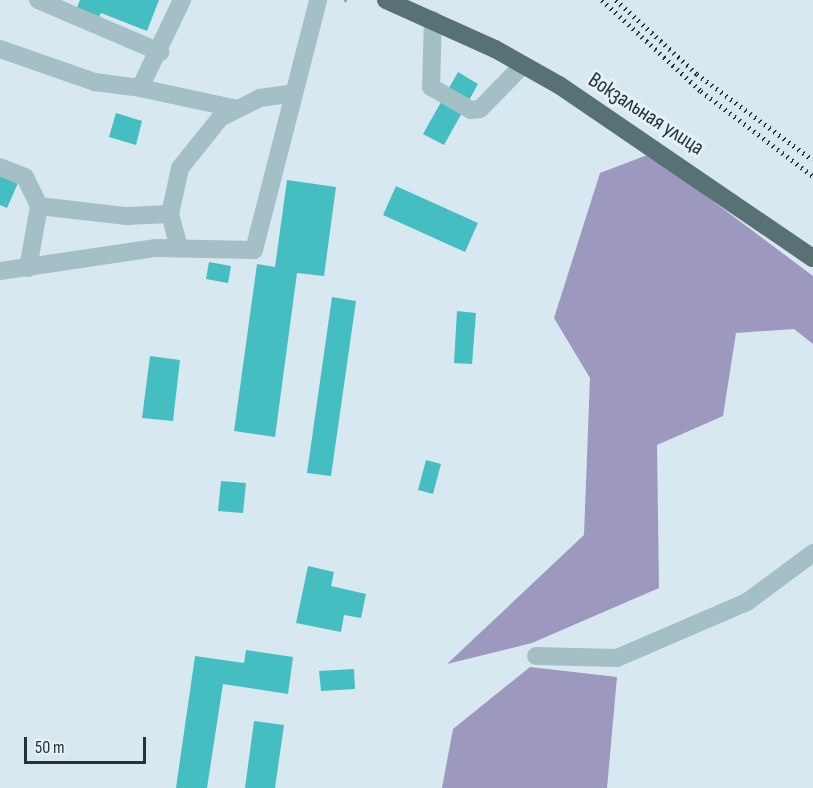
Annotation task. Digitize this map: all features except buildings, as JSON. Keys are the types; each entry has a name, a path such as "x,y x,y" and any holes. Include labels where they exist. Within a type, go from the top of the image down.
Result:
{"main road":[{"name":"Вокзальная улица","path":"386,0 439,23 523,65 661,150 813,258"}],"street":[{"path":"38,0 160,52"},
{"path":"140,88 160,52 182,0"},
{"path":"0,271 179,248 254,250 318,0"},
{"path":"439,23 431,87 471,110 480,109 523,65"},
{"path":"0,49 95,82 140,88 238,109"},
{"path":"179,248 170,214 180,168 220,118 260,98 294,93"},
{"path":"0,167 25,177 39,206 28,268"},
{"path":"39,206 126,216 170,214"},
{"path":"536,656 617,658 747,602 813,553"}],"path":[{"path":"344,0 350,0"}],"shaded area":[{"path":"650,154 813,276 813,344 794,329 736,333 723,416 657,445 659,588 532,643 447,664 584,535 590,378 554,318 600,173"},
{"path":"530,667 617,677 607,788 442,788 453,729"}],"railway":[{"path":"602,0 701,91 813,176"},
{"path":"616,0 697,74 813,160"}]}
